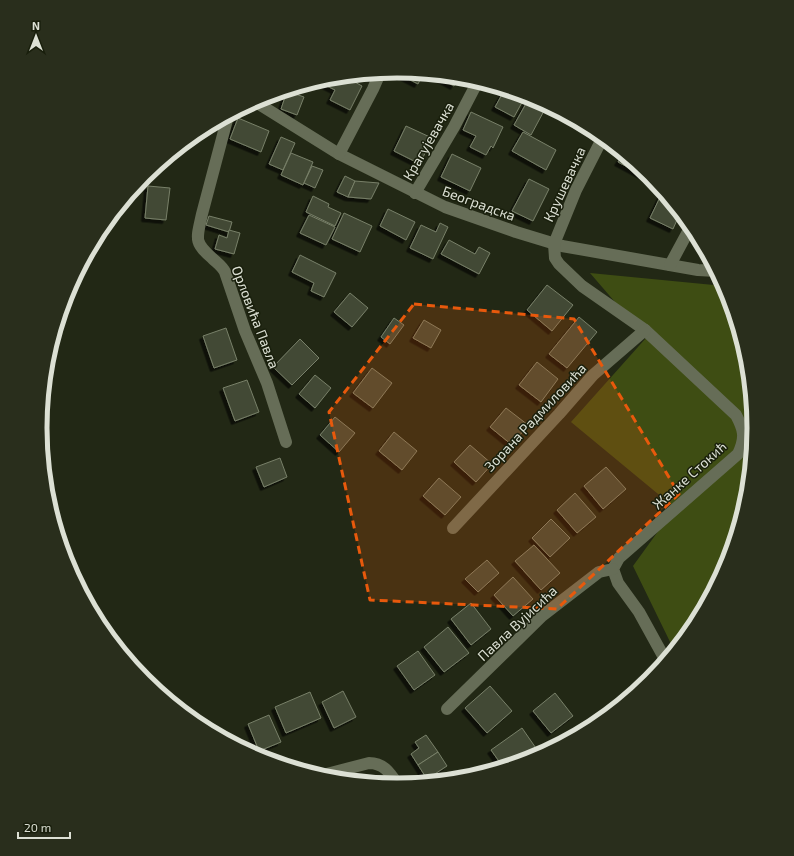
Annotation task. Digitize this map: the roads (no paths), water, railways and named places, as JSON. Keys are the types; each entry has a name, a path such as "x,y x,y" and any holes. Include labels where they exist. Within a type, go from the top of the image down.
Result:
{"street":[{"path":"339,154 377,79"},
{"name":"Крагујевачка","path":"415,193 454,127 475,87"},
{"name":"Београдска","path":"261,106 339,154 445,207 576,250 710,271"},
{"name":"Орловића Павла","path":"226,123 202,214 198,243 201,249 220,265 225,272 245,331 267,384 286,442"},
{"name":"Крушевачка","path":"554,244 576,190 600,143"},
{"path":"670,265 687,233"},
{"name":"Жанке Стокић","path":"554,244 555,258 565,270 582,286 644,330 736,415 742,427 743,439 738,454 619,558 613,569"},
{"name":"Зорана Радмиловића","path":"453,528 559,414 593,374 644,330"},
{"path":"613,569 618,584 639,612 663,655"},
{"name":"Павла Вујисића","path":"447,709 542,616 599,572 613,569"},
{"path":"334,772 369,763 376,763 388,771 393,778"}]}
